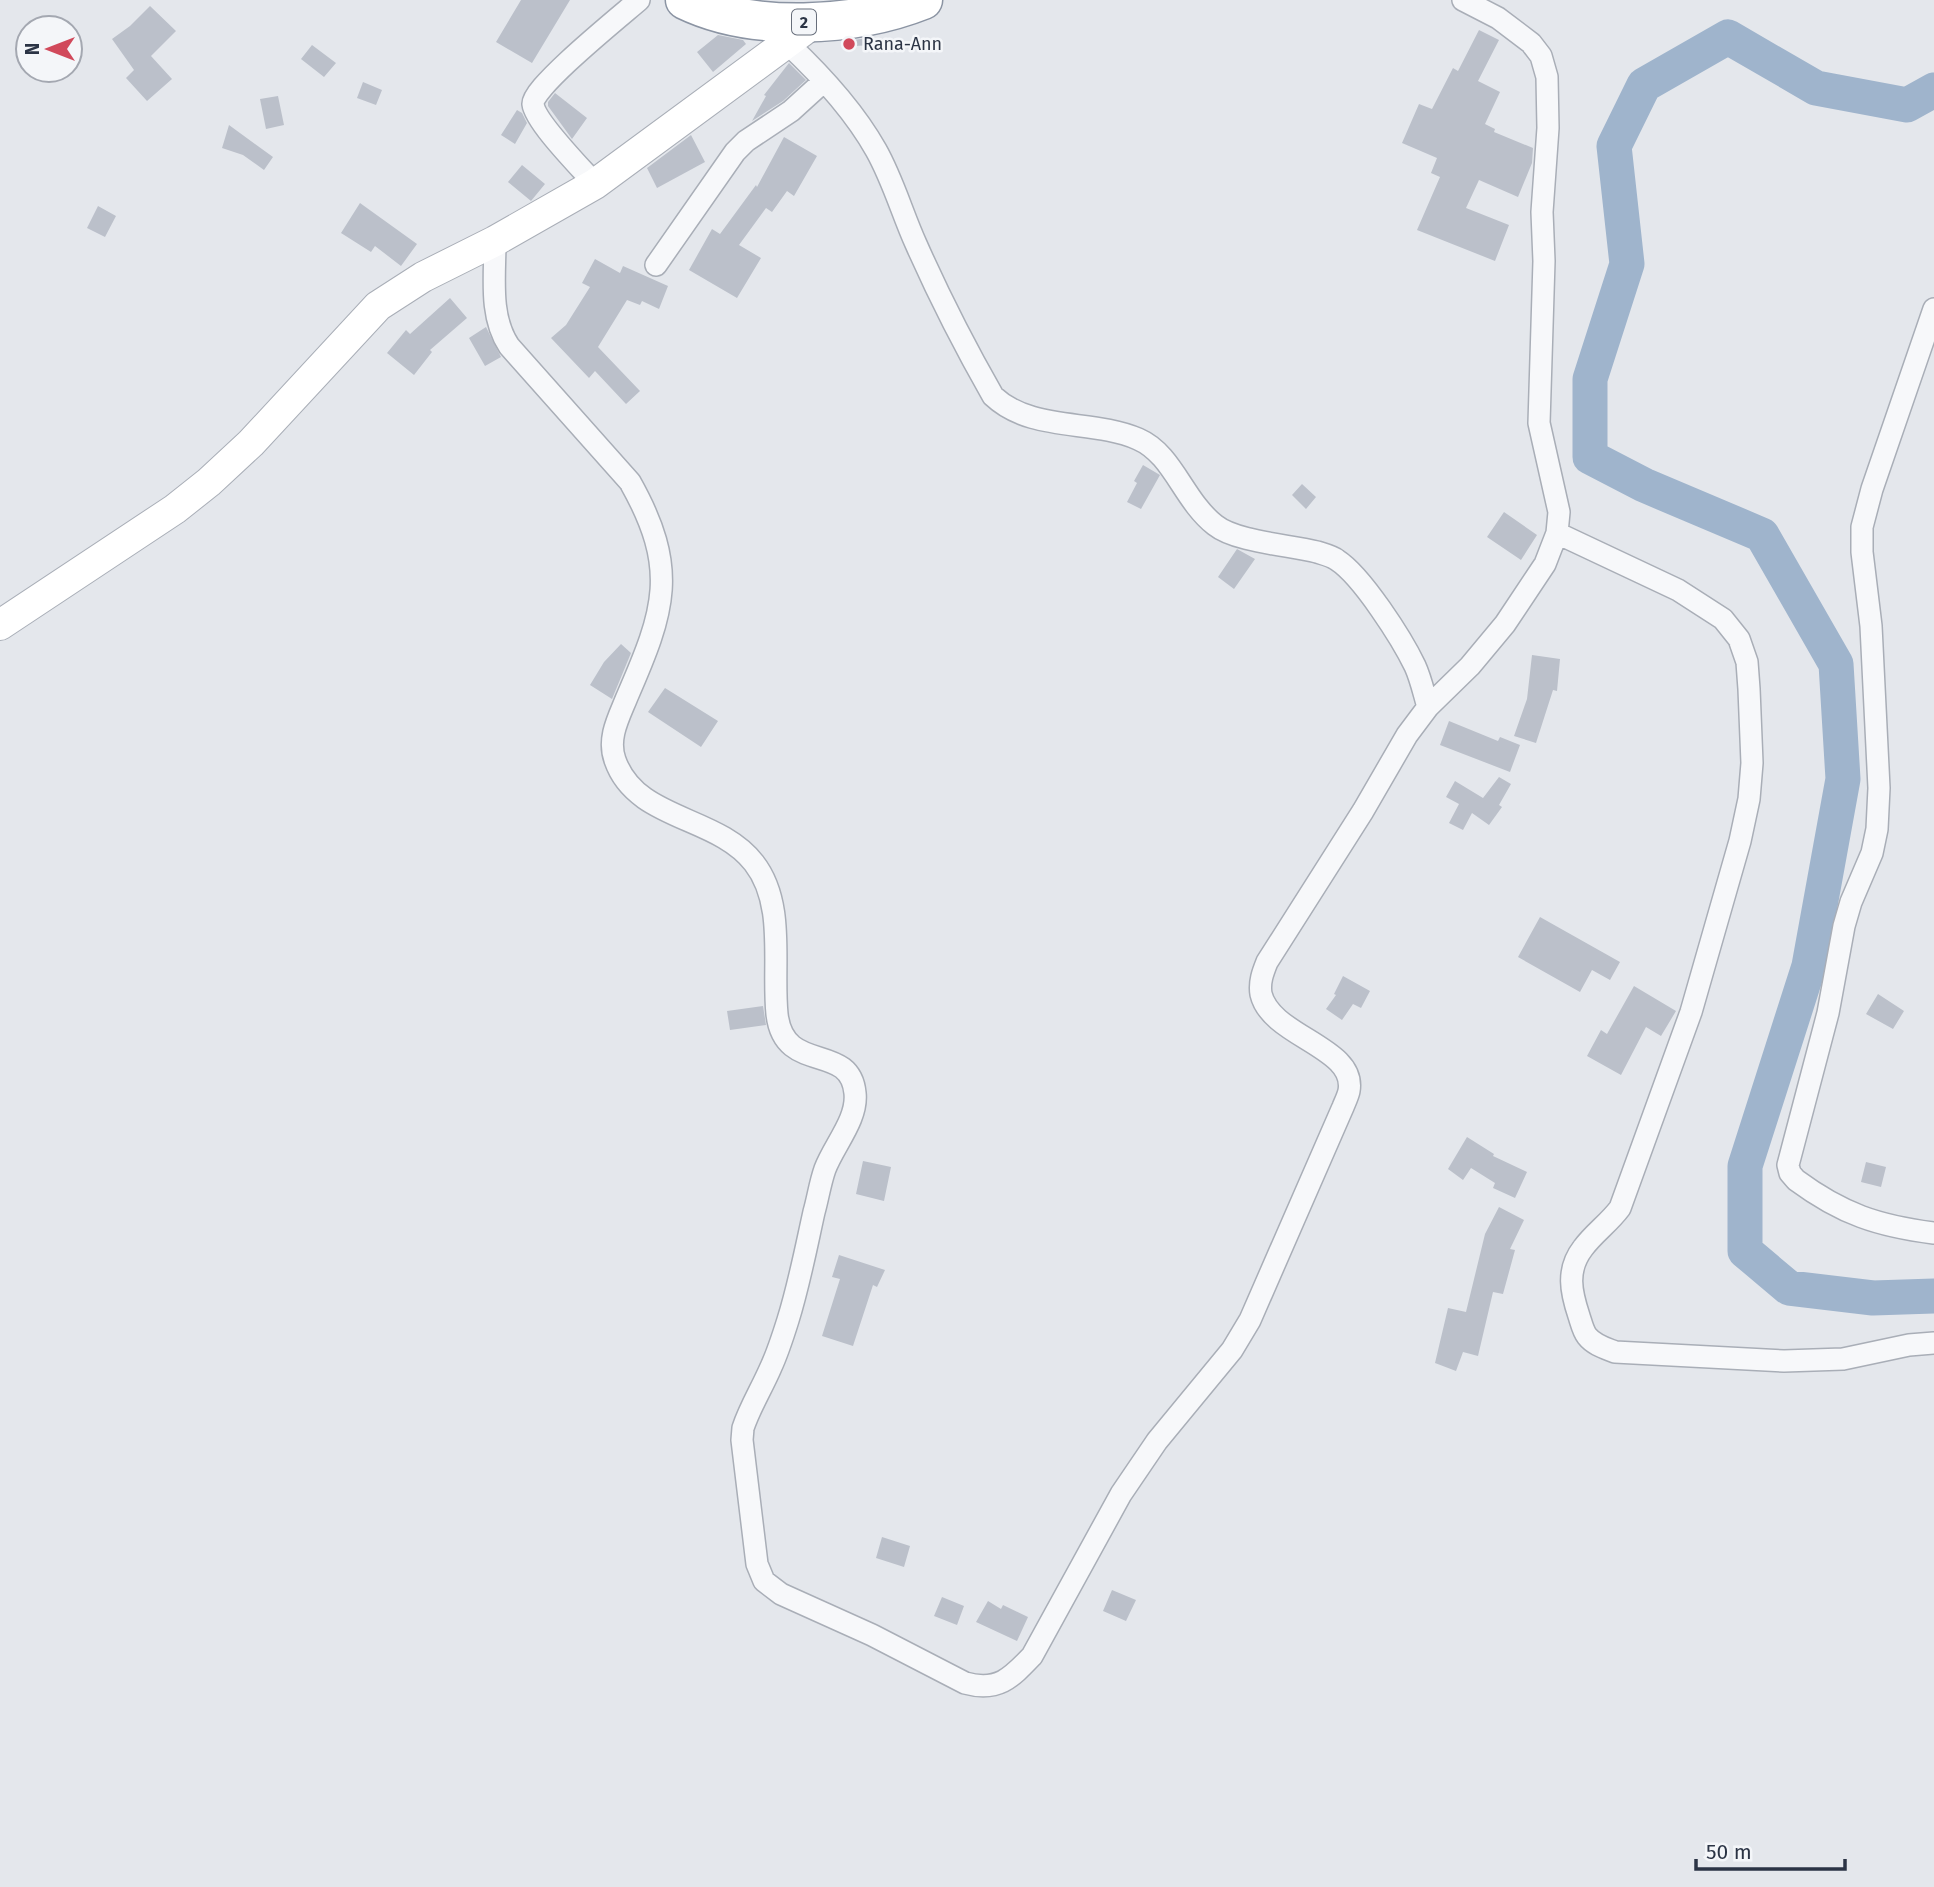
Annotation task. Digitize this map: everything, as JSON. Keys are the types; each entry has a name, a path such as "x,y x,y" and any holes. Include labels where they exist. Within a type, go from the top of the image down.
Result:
{"highway":[{"name":"2","path":"685,0 697,6 737,16 774,21 802,33 923,0"}],"street":[{"path":"595,184 543,124 533,103 534,96 558,71 639,0"},
{"path":"495,241 495,304 502,335 630,482 644,507 659,550 662,569 661,607 651,641 615,725 612,740 614,759 624,779 640,796 662,809 708,827 732,842 753,862 766,882 774,910 777,1015 781,1034 789,1046 804,1054 840,1064 850,1076 855,1091 855,1109 824,1171 781,1343 743,1428 742,1440 757,1564 770,1588 793,1601 872,1635 965,1683 981,1688 997,1685 1012,1676 1032,1656 1121,1494 1157,1441 1232,1350 1250,1320 1343,1107 1349,1090 1344,1067 1278,1021 1267,1007 1261,993 1261,979 1267,961 1363,811 1407,735 1427,707 1471,666 1505,624 1545,564 1557,533 1559,512 1539,423 1544,261 1542,212 1548,128 1547,77 1542,56 1531,43 1498,18 1462,0"},
{"path":"0,625 175,509 209,482 251,443 379,306 423,277 495,241 595,184 802,33 824,81 877,150 915,242 993,396 1006,409 1029,417 1136,438 1153,447 1165,460 1184,491 1217,527 1236,535 1336,559 1370,595 1405,648 1416,668 1427,707"},
{"path":"656,265 734,152 791,111 824,81"},
{"path":"1934,309 1872,489 1862,527 1862,552 1871,626 1879,788 1877,830 1872,853 1844,926 1828,1013 1788,1165 1796,1180 1849,1214 1884,1226 1934,1233"},
{"path":"1557,533 1678,590 1723,619 1739,639 1747,662 1752,721 1749,799 1740,841 1691,1012 1620,1208 1611,1221 1583,1248 1574,1262 1571,1275 1572,1294 1586,1335 1598,1345 1615,1352 1784,1361 1843,1359 1890,1348 1934,1343"}],"building":[{"path":"521,0 570,0 532,63 496,42"},
{"path":"150,6 176,31 151,56 172,79 147,101 126,78 134,70 112,39"},
{"path":"1479,30 1499,40 1478,81 1500,92 1485,124 1495,129 1494,132 1533,148 1532,163 1518,197 1479,180 1466,208 1509,225 1495,261 1417,230 1440,177 1431,173 1437,158 1402,143 1419,104 1432,109 1453,68 1458,71"},
{"path":"718,35 743,40 746,44 713,72 697,52"},
{"path":"873,37 873,45 854,46 854,40"},
{"path":"312,45 336,63 324,77 301,59"},
{"path":"789,63 806,80 783,101 752,121 766,96 764,95"},
{"path":"363,82 382,90 376,105 357,98"},
{"path":"555,93 587,118 572,139 548,106"},
{"path":"278,96 284,125 266,129 260,99"},
{"path":"517,110 522,113 527,123 515,144 501,135"},
{"path":"229,125 273,157 264,170 243,155 222,148"},
{"path":"691,135 705,162 657,188 647,168"},
{"path":"784,137 817,156 794,196 787,191 772,212 766,208 739,245 761,258 737,298 689,270 712,229 720,234 756,185 757,187"},
{"path":"522,165 545,184 531,201 508,182"},
{"path":"360,203 417,244 401,266 375,246 371,252 341,233"},
{"path":"98,206 116,216 105,237 87,228"},
{"path":"595,259 620,273 623,266 668,286 659,309 642,301 640,305 627,300 598,347 640,391 626,404 595,371 589,378 551,338 566,325 590,287 582,283"},
{"path":"450,298 467,318 430,350 432,352 414,375 387,353 406,330 410,334"},
{"path":"486,327 501,357 485,366 469,338"},
{"path":"1143,465 1160,475 1141,509 1127,502"},
{"path":"1302,484 1316,497 1306,509 1292,495"},
{"path":"1504,512 1537,535 1521,560 1487,537"},
{"path":"1237,549 1255,559 1234,589 1218,577"},
{"path":"621,644 631,653 612,699 590,685 604,662"},
{"path":"1532,655 1560,659 1557,691 1553,690 1536,743 1514,736 1527,699"},
{"path":"665,688 718,721 701,747 648,712"},
{"path":"1449,721 1498,741 1500,737 1520,745 1510,772 1440,745"},
{"path":"1499,777 1511,784 1499,805 1502,807 1489,825 1472,813 1463,830 1449,823 1459,804 1446,797 1455,781 1483,798"},
{"path":"1540,917 1620,962 1610,980 1592,970 1580,992 1518,957"},
{"path":"1343,976 1370,991 1361,1008 1353,1004 1342,1020 1326,1009 1336,995 1334,994"},
{"path":"1634,986 1676,1011 1661,1036 1646,1027 1621,1075 1587,1056 1601,1030 1607,1034"},
{"path":"1878,994 1904,1011 1893,1029 1866,1014"},
{"path":"763,1006 766,1025 730,1030 727,1011"},
{"path":"1467,1137 1494,1154 1493,1156 1527,1172 1515,1198 1493,1188 1495,1183 1471,1168 1463,1180 1448,1169"},
{"path":"863,1161 891,1167 884,1201 856,1194"},
{"path":"1866,1162 1886,1167 1881,1187 1861,1182"},
{"path":"1499,1207 1524,1220 1510,1249 1515,1250 1503,1294 1493,1292 1478,1356 1463,1352 1456,1371 1435,1363 1448,1308 1466,1312 1485,1234"},
{"path":"839,1255 885,1270 877,1287 873,1285 853,1346 822,1336 840,1279 832,1277"},
{"path":"882,1537 910,1546 904,1567 876,1558"},
{"path":"1112,1590 1136,1600 1126,1621 1103,1611"},
{"path":"942,1597 964,1606 957,1625 934,1616"},
{"path":"988,1601 1001,1609 1003,1605 1028,1617 1017,1641 976,1622"}],"waterway":[{"path":"1934,90 1907,105 1816,88 1728,37 1644,85 1614,146 1627,264 1590,379 1590,457 1644,485 1762,535 1836,664 1843,779 1809,966 1745,1166 1745,1251 1789,1288 1873,1298 1934,1296"}],"place":[{"name":"Rana-Ann","path":"849,44"}]}
